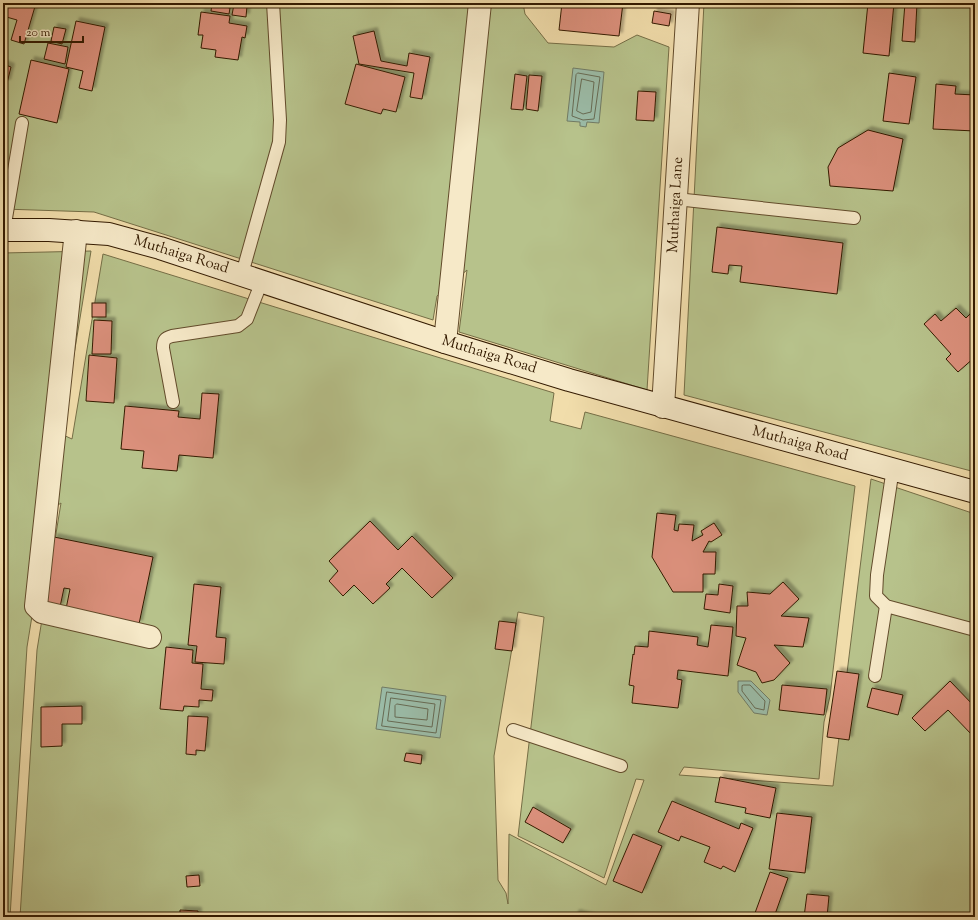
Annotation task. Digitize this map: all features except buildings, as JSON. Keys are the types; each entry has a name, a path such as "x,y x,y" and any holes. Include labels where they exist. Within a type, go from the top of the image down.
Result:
{"street":[{"path":"445,342 480,3"},
{"name":"Muthaiga Lane","path":"663,407 688,3"},
{"name":"Muthaiga Road","path":"3,230 76,231 109,234 160,248 242,274 445,342 663,407 894,468 975,492"},
{"path":"76,231 36,606 42,612 150,637"}],"lane":[{"path":"242,274 279,142 280,120 273,3"},
{"path":"3,230 22,123"},
{"path":"676,200 854,218"},
{"path":"173,402 162,348 163,342 166,338 172,336 238,326 243,323 247,319 262,281"},
{"path":"894,468 875,589 876,596 886,606 975,630"},
{"path":"875,676 886,606"},
{"path":"513,730 621,766"}],"green space":[{"path":"3,3 523,3 525,14 548,43 614,47 637,35 669,47 647,390 459,332 467,270 437,296 433,320 94,212 3,209"},
{"path":"704,3 975,3 975,472 684,395"},
{"path":"91,251 61,434 72,439 103,254 554,393 550,421 581,429 585,412 855,486 830,696 824,722 819,779 684,767 679,775 833,786 871,479 975,514 975,917 20,917 37,650 61,503 49,511 27,647 10,917 3,917 3,253","holes":["518,612 544,617 518,836 604,878 636,779 644,780 606,885 509,834 508,904 506,893 498,880 494,756"]}],"water":[{"path":"573,68 604,72 599,123 587,122 586,127 580,126 580,122 567,121"},
{"path":"738,681 751,681 770,700 767,715 754,713 738,692"},
{"path":"382,687 446,696 440,738 376,729"}]}
